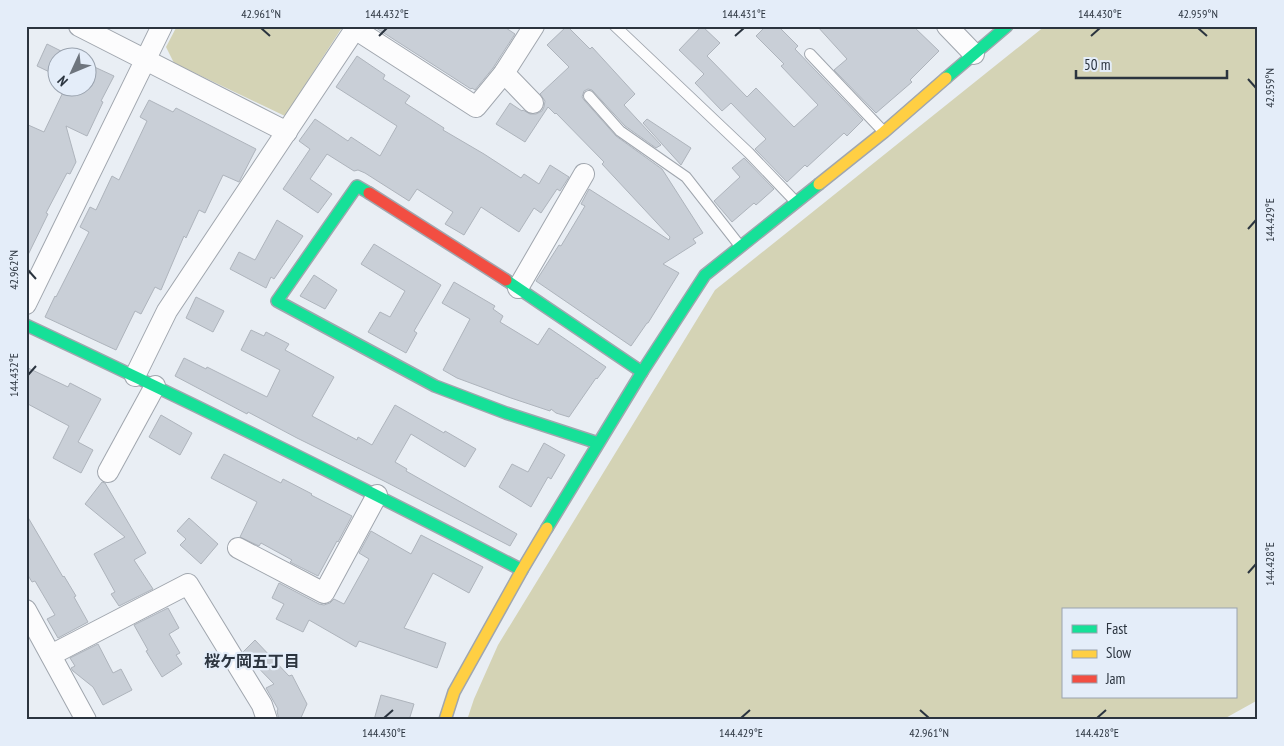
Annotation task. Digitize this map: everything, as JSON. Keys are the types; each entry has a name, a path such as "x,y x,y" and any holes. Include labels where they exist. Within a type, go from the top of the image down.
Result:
{"street":[{"path":"79,26 288,132"},
{"path":"26,304 162,26"},
{"path":"135,376 167,311 356,28 476,107 504,73 534,26"},
{"path":"947,26 974,54"},
{"path":"445,720 454,692 522,570 642,372 705,275 884,132 1007,26"},
{"path":"504,73 533,103"},
{"path":"518,288 584,174"},
{"path":"598,443 506,413 435,386 277,302 357,186 518,288 642,372"},
{"path":"26,325 135,376 377,495 522,570"},
{"path":"108,472 155,386"},
{"path":"238,548 324,593 377,495"},
{"path":"51,656 188,584 262,705 268,720"},
{"path":"26,610 86,720"}],"lane":[{"path":"614,26 749,153 795,202"},
{"path":"810,54 884,132"},
{"path":"589,96 620,131 686,177 740,246"}],"green space":[{"path":"177,26 343,26 285,116 174,63 166,47"},
{"path":"1045,26 1258,26 1258,700 1222,720 467,720 474,699 498,645 715,290"}],"building":[{"path":"373,26 503,26 515,34 493,68 475,90"},
{"path":"567,26 590,49 592,47 635,94 624,105 661,145 656,148 625,126 592,90 584,91 582,97 616,136 662,169 703,233 693,239 696,243 663,264 679,273 648,323 631,346 536,281 559,245 561,246 585,206 581,204 589,189 669,240 670,237 602,164 604,162 548,107 525,142 496,124 510,103 530,114 542,111 545,101 540,94 569,67 547,45"},
{"path":"702,26 720,43 707,56 747,97 756,88 794,127 818,105 781,66 784,64 756,36 766,26 778,26 798,46 795,49 863,120 847,136 844,133 807,167 805,165 787,182 755,149 766,139 731,103 722,111 695,83 704,74 679,50"},
{"path":"817,26 913,26 939,51 910,80 912,82 876,113 834,70 847,59"},
{"path":"47,44 55,48 48,48 48,71 37,66"},
{"path":"357,56 385,75 383,79 410,96 405,103 444,128 443,130 521,178 524,174 539,184 550,165 569,177 560,191 557,189 541,213 534,208 519,232 481,207 464,235 445,224 453,212 417,189 409,201 365,173 358,170 354,171 327,154 310,179 332,194 318,213 283,189 310,149 299,141 315,119 348,141 351,137 380,156 397,126 336,87"},
{"path":"98,69 114,76 101,101 103,102 87,136 66,126 76,162 70,174 67,173 46,213 48,214 26,259 26,124 44,132 60,98 98,98"},
{"path":"149,100 173,112 176,108 256,149 239,182 223,175 205,213 199,210 186,238 184,236 161,290 155,287 141,314 135,311 116,350 45,317 89,232 80,227 90,207 96,210 112,176 119,180 147,121 140,117"},
{"path":"647,119 691,148 681,165 643,123"},
{"path":"744,158 774,189 732,222 714,201 740,177 732,168"},
{"path":"277,220 303,236 274,279 271,277 266,288 230,269 239,252 255,260"},
{"path":"374,244 441,285 414,331 417,333 406,353 368,332 380,312 390,317 405,291 361,264"},
{"path":"314,275 337,290 325,309 300,296"},
{"path":"454,282 495,306 493,309 503,316 500,322 538,345 549,328 606,367 569,417 556,413 551,409 550,411 457,378 443,370 470,319 442,303"},
{"path":"196,297 224,311 213,332 186,318"},
{"path":"251,330 264,336 266,332 289,344 285,350 334,377 312,416 357,440 358,437 372,445 395,405 476,449 465,467 411,434 395,462 407,469 406,471 517,534 510,546 175,376 184,358 206,369 207,367 267,397 280,370 241,350"},
{"path":"26,367 68,387 70,383 101,399 78,442 93,450 81,473 53,458 69,426 26,403"},
{"path":"161,415 192,433 180,455 149,437"},
{"path":"544,443 565,455 551,479 548,477 531,507 499,487 512,464 528,472"},
{"path":"224,454 281,483 283,479 352,516 318,576 290,562 292,560 261,543 259,546 240,537 257,502 211,478"},
{"path":"102,482 105,483 146,553 134,560 153,589 119,606 111,594 115,592 94,554 125,537 85,504"},
{"path":"26,514 76,596 74,597 88,622 58,638 47,619 55,615 35,581 32,582 26,572"},
{"path":"189,518 218,544 201,564 180,545 186,539 177,531"},
{"path":"371,531 411,554 421,535 483,567 469,593 433,573 404,628 446,643 437,668 359,641 356,647 309,620 303,632 276,619 284,604 272,598 279,583 319,604 330,603 334,599 344,604 369,559 359,553"},
{"path":"168,608 179,628 169,634 180,653 176,655 182,664 162,677 146,651 148,650 134,625"},
{"path":"255,640 289,676 292,675 307,704 300,720 279,720 278,709 266,688 274,684 243,652"},
{"path":"98,644 113,673 121,669 132,690 103,705 93,687 73,671 71,668 75,666 70,658"},
{"path":"381,695 414,704 409,720 374,720"}],"traffic: fast":[{"path":"946,78 1007,26"},
{"path":"547,528 642,372 705,275 819,184"},
{"path":"369,193 357,186 277,301 435,386 506,413 598,443"},
{"path":"506,280 642,372"},
{"path":"26,325 275,445 522,570"}],"traffic: slow":[{"path":"819,184 884,132 946,78"},
{"path":"445,720 454,692 547,528"}],"traffic: jam":[{"path":"369,193 506,280"}],"district":[{"name":"桜ケ岡五丁目","path":"252,661"}]}
